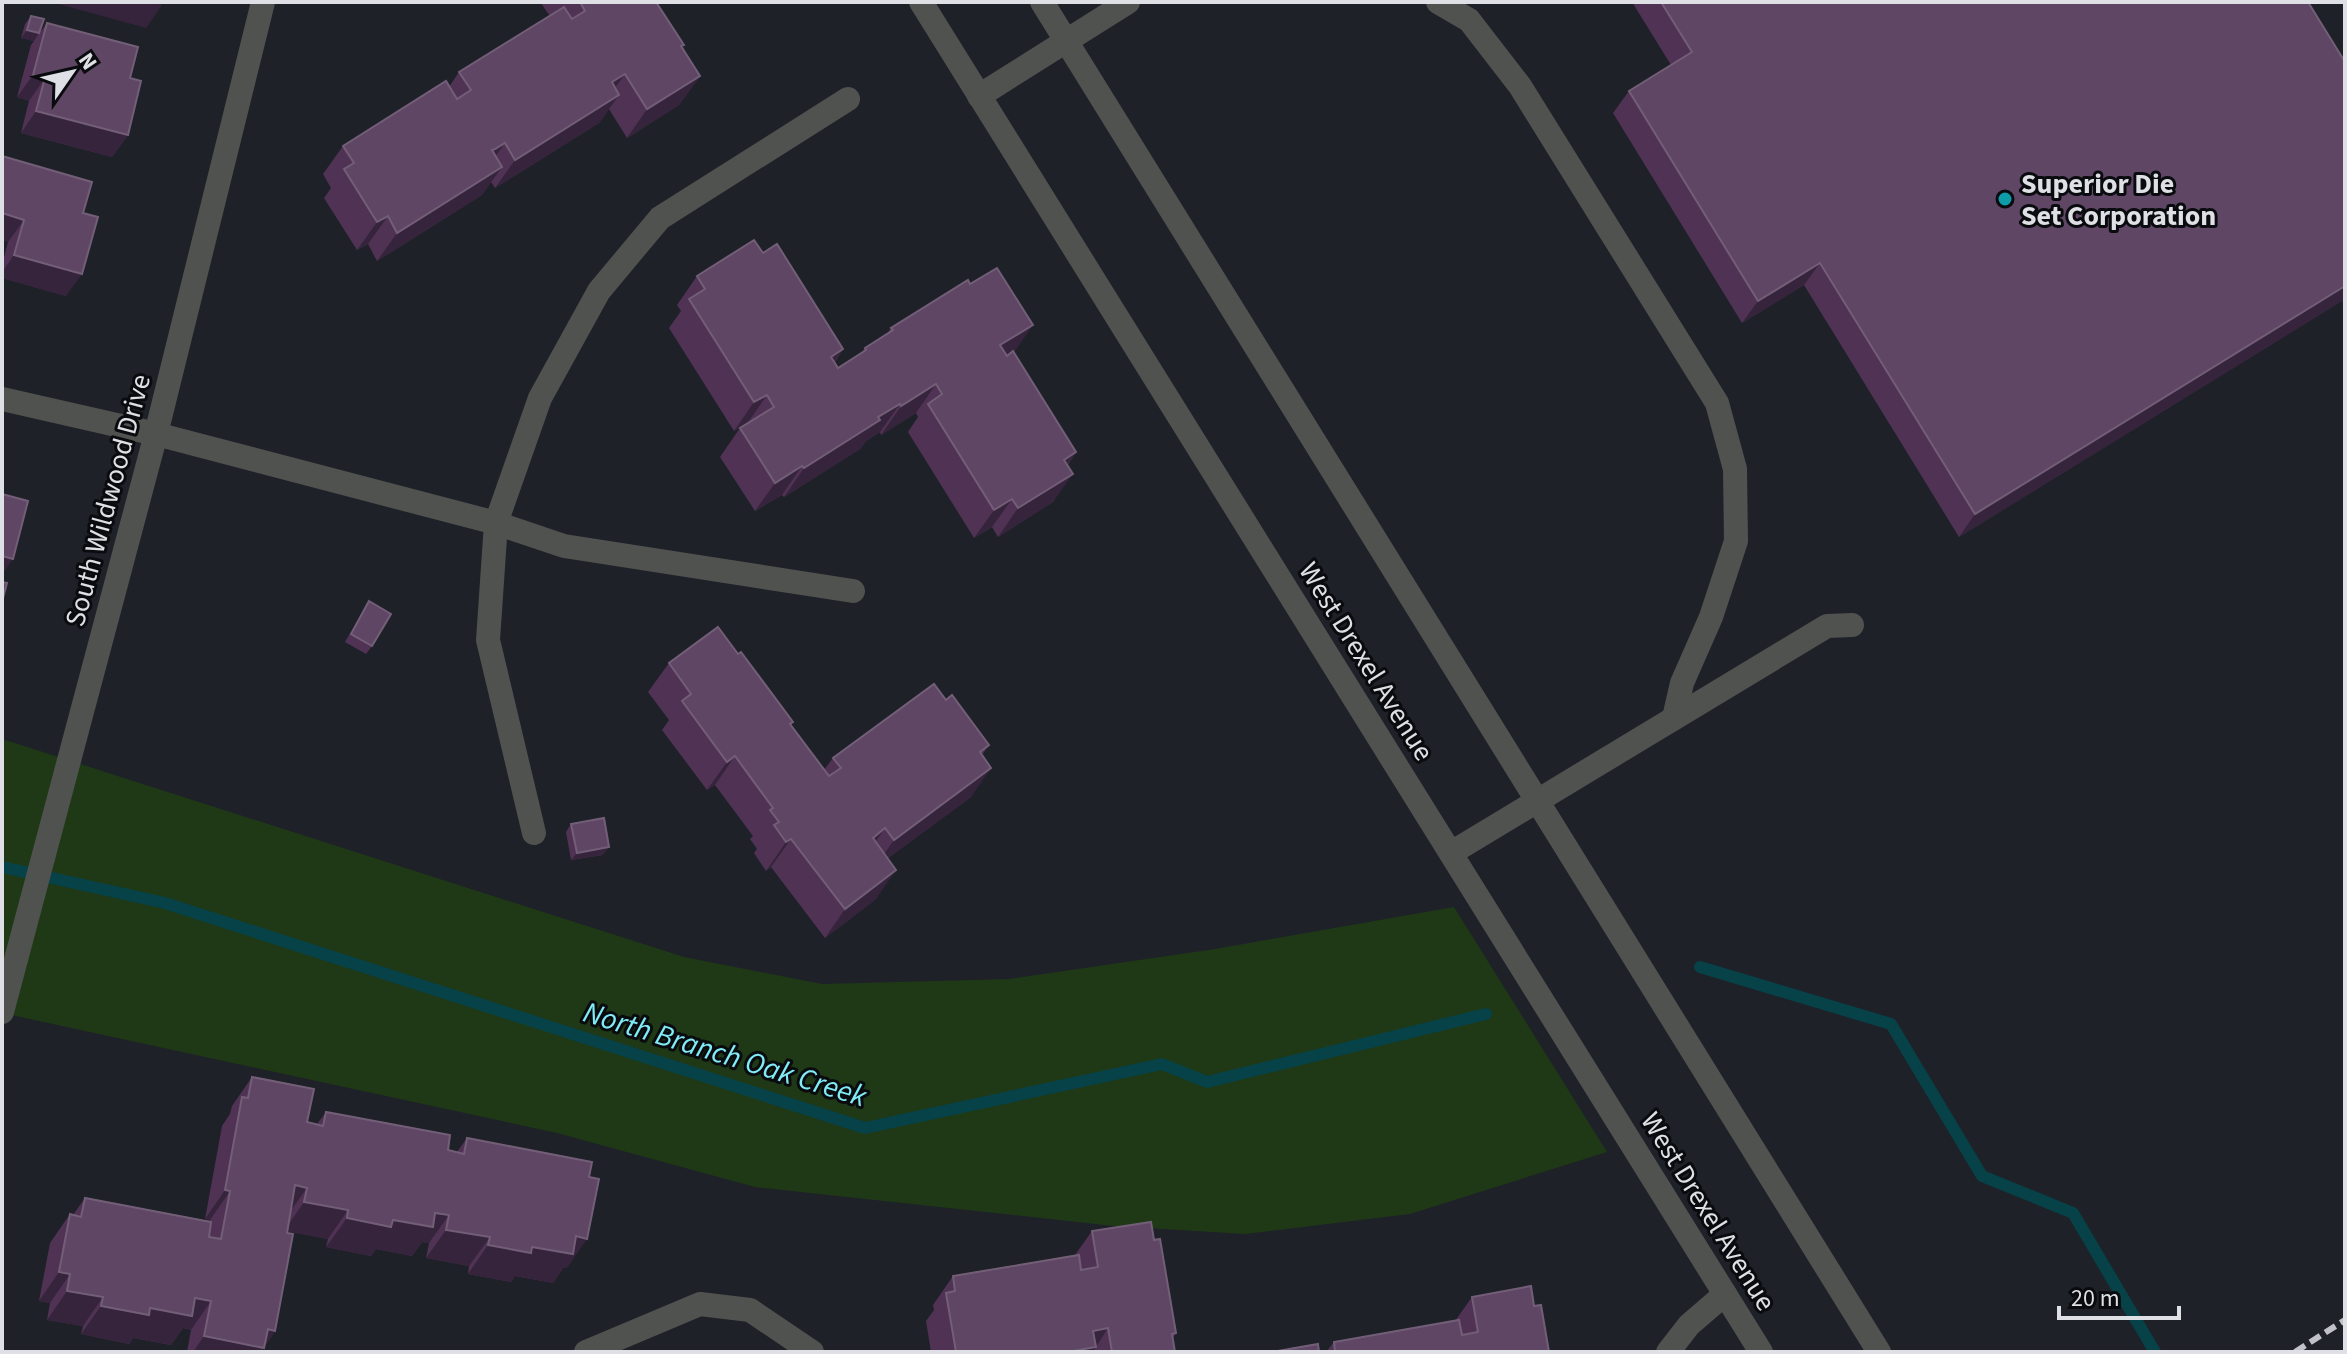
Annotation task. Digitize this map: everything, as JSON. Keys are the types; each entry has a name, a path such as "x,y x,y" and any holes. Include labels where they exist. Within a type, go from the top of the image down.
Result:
{"street":[{"name":"South Wildwood Drive","path":"2,1012 156,434 263,2"},
{"name":"West Drexel Avenue","path":"921,2 1761,1352"},
{"path":"1042,2 1879,1352"},
{"path":"979,96 1128,2"},
{"path":"1438,2 1469,20 1520,86 1717,403 1735,469 1736,541 1711,617 1682,683 1674,718"},
{"path":"534,833 488,640 496,523 540,398 599,291 660,218 848,99"},
{"path":"2,399 156,434 496,523 564,546 853,591"},
{"path":"1451,853 1827,626 1852,625"},
{"path":"1668,1352 1689,1325 1725,1294"},
{"path":"586,1352 700,1304 750,1310 812,1352"}],"green space":[{"path":"2,739 684,957 822,984 1010,979 1215,949 1454,907 1607,1152 1410,1214 1245,1234 1114,1226 755,1187 557,1133 2,1013"}],"building":[{"path":"580,2 656,2 700,76 647,109 625,74 612,82 619,95 515,160 505,143 492,150 502,167 397,233 388,216 377,222 344,169 354,163 343,146 446,81 457,99 471,90 459,72 564,7 572,19 585,11"},
{"name":"Superior Die Set Corporation","path":"1661,2 2308,2 2345,62 2345,286 1975,514 1820,263 1758,301 1629,91 1692,52"},
{"path":"31,16 44,19 39,33 27,30"},
{"path":"47,23 138,47 130,78 141,81 128,135 36,111 45,78 33,75"},
{"path":"2,156 92,182 83,213 98,217 82,274 14,255 24,220 2,213"},
{"path":"754,240 763,253 777,244 843,349 831,357 838,368 893,330 891,328 968,280 970,284 997,268 1033,325 1000,345 1007,356 1013,351 1076,452 1064,460 1073,474 1018,508 1012,499 994,510 928,404 942,394 936,384 878,417 880,420 804,468 802,466 775,483 740,428 774,407 767,395 754,402 689,299 705,289 697,276"},
{"path":"2,494 28,501 13,559 2,556"},
{"path":"2,582 7,583 2,602"},
{"path":"369,601 391,614 372,646 351,634"},
{"path":"718,627 738,654 741,652 829,776 841,768 833,758 934,684 946,700 952,695 989,745 980,752 991,768 894,840 885,828 873,838 896,870 845,909 791,839 786,842 774,825 779,822 770,810 773,808 735,756 727,762 682,701 691,694 669,663"},
{"path":"604,818 609,847 577,853 571,824"},
{"path":"252,1077 314,1089 307,1122 323,1126 326,1112 450,1135 448,1150 464,1154 467,1138 592,1162 589,1177 599,1179 587,1239 576,1236 573,1254 532,1247 531,1253 488,1245 490,1237 446,1230 449,1215 435,1213 433,1227 393,1220 391,1227 347,1218 348,1210 304,1202 307,1188 295,1185 287,1233 293,1234 275,1331 268,1329 264,1348 204,1336 211,1301 195,1298 192,1316 150,1308 149,1315 101,1306 103,1297 67,1291 70,1274 59,1272 70,1214 81,1217 85,1198 211,1222 209,1237 221,1239 230,1191 225,1190 242,1097 248,1098"},
{"path":"1151,1222 1154,1240 1160,1239 1176,1333 1172,1334 1175,1352 1112,1352 1108,1328 1093,1331 1096,1347 1068,1352 956,1352 946,1293 955,1291 953,1276 1079,1255 1081,1270 1098,1267 1092,1231"},
{"path":"1531,1286 1534,1306 1541,1305 1549,1352 1335,1352 1334,1342 1459,1320 1462,1335 1478,1332 1472,1297"},
{"path":"1318,1344 1319,1352 1272,1352"}],"waterway":[{"name":"North Branch Oak Creek","path":"2,867 165,903 865,1128 1162,1064 1207,1082 1486,1014"},
{"name":"North Branch Oak Creek","path":"1700,967 1891,1024 1982,1176 2073,1213 2155,1352"}],"railway":[{"path":"2295,1352 2345,1320"}],"place":[{"name":"Superior Die Set Corporation","path":"2005,199"}]}
